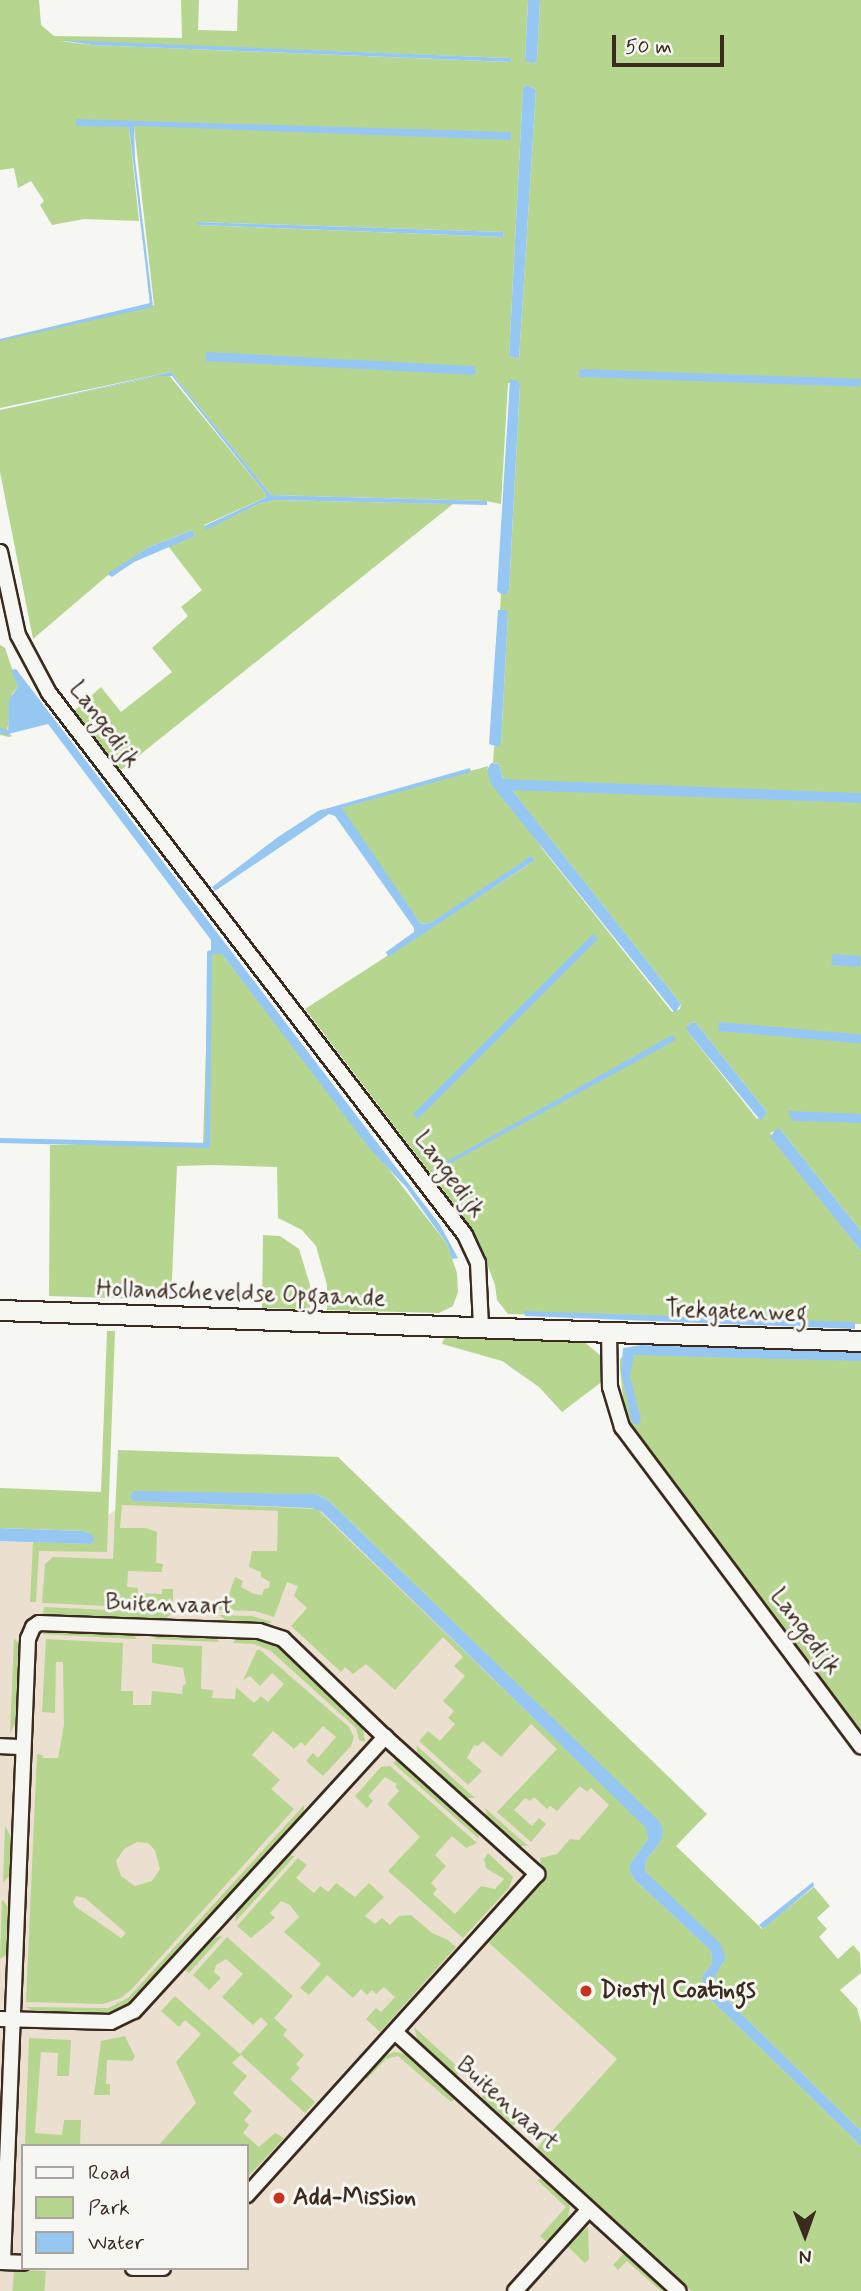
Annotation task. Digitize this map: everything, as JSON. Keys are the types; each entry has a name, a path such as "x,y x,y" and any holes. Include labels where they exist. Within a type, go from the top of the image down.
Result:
{"street":[{"name":"Langedijk","path":"0,552 18,635 48,693 465,1235 478,1263 481,1327"},
{"name":"Hollandscheveldse Opgaande","path":"0,1310 481,1327"},
{"path":"481,1327 609,1332"},
{"name":"Langedijk","path":"609,1332 610,1387 622,1427 861,1747"},
{"name":"Trekgatenweg","path":"609,1332 861,1341"},
{"name":"Buitenvaart","path":"21,2263 1,2262 6,2019 28,1639 33,1627 39,1623 259,1631 283,1640 385,1737 537,1874 248,2194"},
{"path":"6,2019 111,2022 134,2011 385,1737"},
{"path":"0,1746 22,1747"},
{"name":"Buitenvaart","path":"394,2032 679,2291"},
{"path":"515,2291 589,2209"}],"shaded area":[{"path":"134,1495 317,1501 658,1829 861,2138 861,2291 0,2291 0,1534 80,1537"}],"green space":[{"path":"0,0 39,0 41,25 54,36 182,38 181,0 199,0 198,30 237,31 238,0 528,0 525,59 534,64 537,60 540,0 861,0 861,1231 780,1129 770,1133 861,1251 861,1324 508,1314 497,1300 495,1285 480,1245 450,1199 305,1009 534,861 430,923 421,924 342,812 342,808 488,766 487,770 544,851 672,1012 680,1009 681,1004 503,779 499,764 493,763 494,747 501,743 508,614 500,610 501,594 507,594 509,590 520,385 508,383 501,504 486,501 271,495 171,372 0,408 0,340 150,305 146,268 151,307 154,305 134,127 129,127 139,221 84,219 52,225 40,205 44,201 31,181 18,188 14,168 0,170","holes":["60,41 511,58 511,62 92,45","526,85 536,89 519,359 509,356 523,88","198,222 504,232 503,237 197,225","692,1022 696,1023 767,1112 757,1119 687,1031 687,1026"]},
{"path":"168,374 266,494 265,498 204,525 206,529 258,504 275,500 453,504 121,770 74,711 101,687 121,712 172,672 152,648 188,616 181,607 202,590 168,546 195,536 193,530 149,547 108,575 33,639 0,472 0,410"},
{"path":"0,645 5,648 18,686 12,694 7,732 12,736 9,737 0,735"},
{"path":"211,950 212,954 222,954 447,1244 457,1273 458,1292 453,1306 439,1313 327,1310 327,1285 316,1246 302,1230 278,1218 277,1167 211,1165 177,1166 171,1300 49,1296 50,1145 203,1144"},
{"path":"263,1235 280,1236 299,1249 310,1285 310,1309 262,1308"},
{"path":"107,1331 115,1331 107,1552 39,1551 36,1602 30,1602 33,1542 90,1544 93,1536 84,1531 0,1528 0,1488 101,1492"},
{"path":"446,1334 582,1340 601,1356 604,1380 562,1412 539,1387 502,1361 442,1344"},
{"path":"627,1352 861,1360 861,1735 634,1433 624,1408 620,1368 620,1359"},
{"path":"118,1450 338,1457 707,1814 676,1846 762,1929 814,1887 830,1906 817,1918 827,1929 819,1937 838,1959 853,1945 860,1953 861,1973 840,1990 857,2008 861,2023 861,2131 715,1988 713,1979 726,1958 645,1871 646,1860 661,1841 659,1822 328,1500 315,1494 132,1493 133,1501 317,1509 647,1828 648,1839 630,1864 630,1871 633,1878 711,1951 712,1963 702,1977 706,1995 861,2146 861,2291 691,2291 535,2150 617,2059 487,1941 546,1873 541,1868 540,1858 557,1854 570,1839 579,1840 609,1805 591,1788 587,1792 580,1786 557,1811 550,1806 547,1809 534,1797 530,1801 525,1798 514,1810 532,1826 539,1818 546,1824 531,1842 497,1812 557,1749 531,1724 501,1757 483,1741 478,1746 474,1745 467,1758 482,1771 468,1785 419,1741 428,1731 440,1741 455,1724 448,1718 454,1711 443,1701 465,1676 454,1666 463,1657 443,1637 395,1690 366,1664 353,1674 345,1667 341,1672 291,1626 307,1608 294,1596 298,1586 287,1582 274,1617 255,1611 219,1610 218,1600 227,1600 235,1577 243,1581 241,1587 254,1594 262,1595 264,1589 269,1588 270,1582 261,1577 261,1572 249,1567 252,1551 277,1551 278,1511 122,1505 120,1528 146,1528 157,1532 156,1563 163,1564 162,1572 128,1571 127,1587 138,1588 138,1593 162,1594 162,1589 173,1589 173,1609 42,1603 45,1564 53,1557 113,1559"},
{"path":"44,1607 172,1613 165,1619 43,1614"},
{"path":"219,1615 252,1616 272,1622 263,1626 228,1622"},
{"path":"46,1630 131,1632 137,1639 42,1634"},
{"path":"165,1633 214,1636 219,1642 153,1639"},
{"path":"246,1637 276,1646 362,1724 365,1742 359,1740 356,1728 271,1651 254,1644 233,1643 237,1638"},
{"path":"14,1638 20,1645 17,1719 10,1734"},
{"path":"46,1639 123,1643 121,1691 133,1691 133,1705 151,1705 152,1691 182,1694 183,1685 186,1684 183,1668 152,1663 152,1644 202,1646 201,1689 213,1690 212,1698 235,1699 236,1687 254,1703 261,1696 268,1702 284,1684 272,1673 260,1686 250,1676 243,1680 257,1650 260,1650 349,1727 354,1737 351,1746 323,1776 306,1761 313,1753 318,1758 336,1737 323,1726 305,1746 301,1742 294,1749 273,1731 252,1755 280,1780 271,1789 294,1809 131,1990 121,1998 103,2004 26,2002 37,1754 43,1758 58,1758 64,1725 63,1662 56,1662 55,1713 42,1712","holes":["137,1842 148,1843 155,1850 160,1869 152,1881 135,1886 121,1876 116,1861 124,1849","76,1896 85,1898 126,1933 121,1938 76,1907 73,1902"]},
{"path":"416,1745 475,1798 464,1798 418,1756"},
{"path":"398,1758 477,1829 479,1839 393,1763"},
{"path":"390,1766 477,1843 466,1848 452,1836 435,1855 446,1866 431,1883 437,1889 433,1894 455,1914 481,1886 495,1889 504,1879 486,1868 484,1859 488,1853 513,1877 509,1888 463,1938 388,1871 420,1837 387,1804 399,1791 395,1786 397,1784 385,1777 368,1796 373,1801 367,1808 355,1796 381,1767"},
{"path":"304,1805 304,1815 128,2007 113,2014 93,2015 37,2013 26,2007 108,2008 128,1998"},
{"path":"485,1808 528,1846 517,1846 488,1819"},
{"path":"5,1826 11,1837 10,1875 3,1883"},
{"path":"288,1855 295,1856 235,1922 237,1910"},
{"path":"298,1858 307,1865 296,1878 314,1893 320,1886 328,1892 336,1883 355,1897 369,1883 384,1897 365,1916 375,1924 382,1918 390,1925 399,1916 411,1915 432,1933 456,1947 380,2032 366,2019 376,2008 381,2012 395,1997 384,1987 376,1994 372,1990 367,1995 361,1989 353,1998 327,1975 309,1995 300,1988 321,1964 284,1932 299,1917 290,1905 281,1901 270,1913 275,1918 251,1938 237,1926"},
{"path":"2,1899 8,1907 6,1955 0,1959"},
{"path":"223,1935 189,1973 184,1969 209,1940"},
{"path":"227,1937 293,1996 274,2018 287,2030 283,2035 304,2055 296,2064 300,2068 290,2079 315,2102 305,2113 241,2055 232,2063 247,2076 233,2093 252,2111 244,2120 249,2125 243,2133 259,2147 275,2133 284,2138 248,2177 248,2144 160,2144 196,2103 176,2062 201,2034 185,2020 179,2027 161,2011 175,1996 240,2054 268,2024 261,2017 253,2025 222,1997 243,1974 226,1959 216,1965 214,1972 221,1978 209,1990 193,1975"},
{"path":"414,2027 461,2070 457,2075 452,2075 419,2045"},
{"path":"125,2036 135,2057 132,2061 107,2060 106,2084 110,2084 110,2095 94,2095 101,2041"},
{"path":"29,2038 71,2040 69,2076 57,2076 58,2053 41,2052 35,2133 62,2135 64,2120 81,2120 80,2144 25,2144"},
{"path":"396,2052 409,2055 455,2098 451,2102 398,2056 386,2059 367,2079 364,2076 384,2055"},
{"path":"485,2091 518,2121 512,2127 480,2101"},
{"path":"545,2178 566,2198 570,2207 567,2222 548,2243 540,2236 566,2207 537,2180"},
{"path":"588,2227 589,2259 585,2263 566,2245"},
{"path":"626,2251 670,2291 661,2291 627,2261 618,2270 613,2265"},
{"path":"14,2269 46,2271 45,2291 12,2291"}],"water":[{"path":"528,0 540,0 537,60 534,64 525,60"},
{"path":"60,40 511,58 511,62 92,45"},
{"path":"526,85 536,89 519,359 509,356 523,88"},
{"path":"76,119 511,132 511,140 134,126 135,159 153,307 0,341 150,303 129,127 76,126"},
{"path":"197,222 504,232 503,237 197,225"},
{"path":"206,352 476,366 475,375 206,361"},
{"path":"579,369 861,379 861,387 579,377"},
{"path":"171,372 271,495 487,501 487,505 275,500 258,504 206,530 204,526 265,498 266,494 172,376 159,376 0,410"},
{"path":"510,380 517,380 520,384 509,590 507,594 501,594 497,591"},
{"path":"193,530 195,536 134,562 112,577 107,574 149,547"},
{"path":"498,610 506,610 508,614 501,743 498,747 489,744"},
{"path":"16,669 440,1225 458,1258 452,1259 447,1244 406,1187 370,1149 222,954 211,954 211,940 48,724 8,734 9,700 18,686 11,670"},
{"path":"491,763 499,764 503,779 861,793 861,803 512,790 681,1004 675,1013 491,784 487,770"},
{"path":"470,768 471,772 342,808 421,924 430,923 531,856 535,860 388,957 386,952 414,932 414,928 335,816 329,814 215,891 212,887 278,837 318,811"},
{"path":"593,934 598,939 418,1119 413,1114"},
{"path":"832,954 861,956 860,967 831,965"},
{"path":"692,1022 696,1023 767,1112 761,1121 687,1031 687,1026"},
{"path":"719,1022 861,1034 861,1043 718,1031"},
{"path":"672,1035 676,1040 434,1172 433,1169"},
{"path":"788,1111 861,1114 861,1123 792,1121"},
{"path":"776,1129 780,1129 861,1231 861,1251 770,1137"},
{"path":"524,1311 855,1322 855,1329 525,1316"},
{"path":"641,1345 861,1352 861,1361 634,1355 630,1376 641,1420 638,1425 632,1423 621,1371 623,1348"},
{"path":"134,1491 315,1494 328,1500 660,1822 663,1830 661,1841 646,1860 645,1871 720,1943 726,1958 713,1979 715,1988 861,2131 861,2146 706,1995 702,1977 712,1963 711,1951 633,1878 630,1871 630,1864 648,1839 646,1828 322,1512 312,1508 133,1501 130,1496"},
{"path":"0,1528 84,1531 93,1535 94,1541 90,1544 0,1541"},
{"path":"813,1882 814,1886 763,1929 759,1925"}],"waterway":[{"path":"0,730 7,732"},
{"path":"0,1140 207,1145 209,953"}],"place":[{"name":"Diostyl Coatings","path":"586,1991"},
{"name":"Add-Mission","path":"279,2198"}]}
